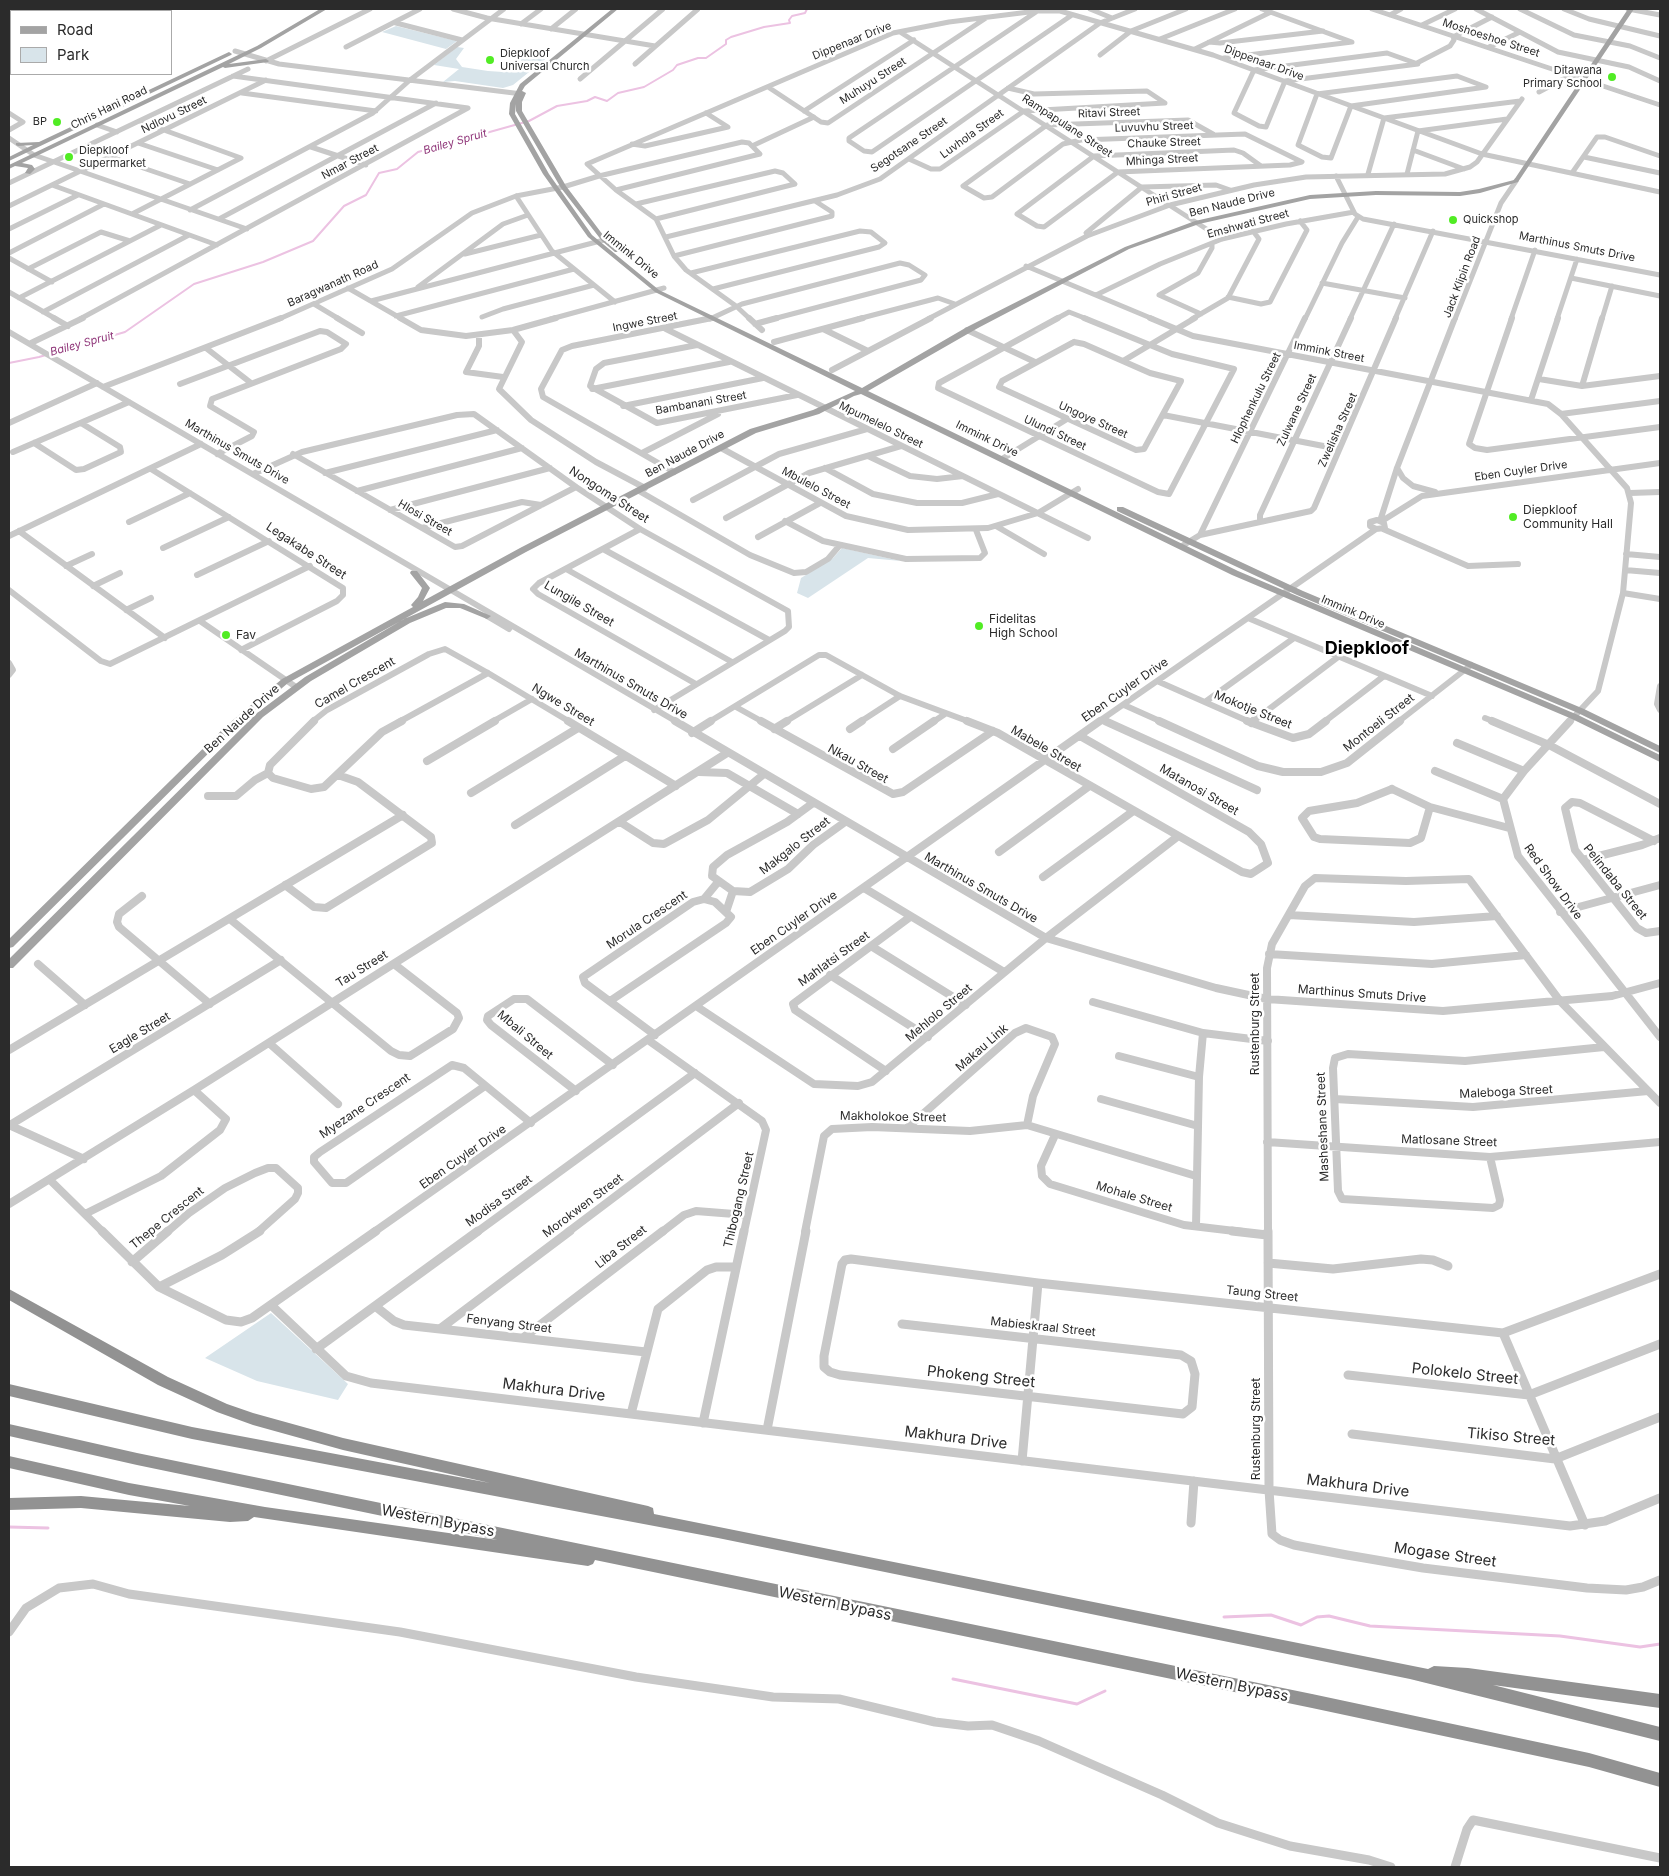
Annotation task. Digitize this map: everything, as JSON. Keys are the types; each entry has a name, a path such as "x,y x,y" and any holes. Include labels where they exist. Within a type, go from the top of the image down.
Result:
{"highway":[{"path":"9,1294 162,1380 222,1408 253,1419 343,1444 631,1507 718,1532"},
{"path":"9,1390 192,1433 718,1532 1410,1672 1660,1734"},
{"name":"Western Bypass","path":"9,1430 137,1459 694,1575 1322,1703 1589,1760 1660,1780"},
{"path":"9,1462 129,1489 265,1514 694,1575"},
{"path":"9,1504 80,1502 230,1516 265,1514"},
{"path":"1410,1672 1468,1675 1660,1701"}],"main road":[{"name":"Chris Hani Road","path":"9,158 232,52 315,9"},
{"name":"Chris Hani Road","path":"9,168 27,149 52,146 97,125 242,55 324,9"},
{"path":"519,93 615,9"},
{"path":"587,35 623,9"},
{"name":"Jack Klipin Road","path":"1516,181 1630,9"},
{"path":"214,69 228,65 263,61"},
{"name":"Immink Drive","path":"519,93 519,112 524,121 525,131"},
{"name":"Immink Drive","path":"519,93 512,109 517,124 525,131 595,242 660,289 860,390 1286,591 1660,750"},
{"path":"27,149 45,142"},
{"path":"46,156 52,146"},
{"path":"9,168 28,165 32,169 28,173"},
{"name":"Ben Naude Drive","path":"9,965 244,730 296,687 451,591 674,472 757,430 825,408 1061,280 1126,248 1197,222 1282,202 1345,194 1460,194 1480,191 1516,181"},
{"name":"Immink Drive","path":"560,188 604,240 660,289"},
{"name":"Immink Drive","path":"714,317 774,342 832,370 860,390"},
{"path":"404,619 426,593 425,584 414,573"},
{"path":"404,619 445,605 461,606 487,616"},
{"name":"Ben Naude Drive","path":"9,945 229,728 285,681 404,619"},
{"name":"Immink Drive","path":"1578,714 1660,759"}],"street":[{"path":"263,61 370,9"},
{"path":"346,47 396,24 420,9"},
{"path":"453,9 491,19 655,46"},
{"path":"190,210 376,111 410,80 504,9"},
{"path":"521,24 541,9"},
{"path":"551,29 576,9"},
{"path":"580,79 663,9"},
{"path":"634,64 698,9"},
{"path":"1090,9 1112,18"},
{"name":"Segotsane Street","path":"666,237 815,201 877,180 1100,23 1134,9"},
{"path":"1100,55 1131,31 1186,9"},
{"path":"1160,39 1235,9"},
{"path":"1222,58 1352,41 1262,9"},
{"name":"Moshoeshoe Street","path":"1372,9 1660,105"},
{"path":"1390,14 1401,9"},
{"path":"1422,25 1455,9"},
{"path":"1476,9 1558,52 1629,67 1660,81"},
{"path":"1520,9 1568,33 1641,49 1660,58"},
{"path":"1564,9 1584,18 1660,36"},
{"path":"1630,9 1660,15"},
{"name":"Dippenaar Drive","path":"599,176 588,166 588,163 900,32 988,17 1053,10 1222,58 1482,154 1660,192"},
{"path":"1037,11 849,138 849,141 866,152 872,152 1072,15"},
{"path":"1195,50 1271,12"},
{"name":"Muhuyu Street","path":"768,87 821,122 830,122 988,17"},
{"path":"1418,63 1389,53 1254,70 1234,112 1236,115 1265,127 1268,124 1285,81 1412,66 1418,63 1450,46 1454,36 1492,17"},
{"path":"396,24 462,40"},
{"path":"1209,42 1220,43 1325,30"},
{"name":"Rampapulane Street","path":"900,32 1222,239"},
{"path":"1489,48 1520,32"},
{"path":"804,111 914,40"},
{"path":"232,52 263,61 519,93"},
{"path":"9,182 248,68"},
{"path":"1538,92 1571,75"},
{"name":"Nmar Street","path":"31,343 68,326 468,108 233,76"},
{"path":"1457,76 1486,87 1351,106 1332,157 1322,157 1298,145 1317,94 1457,76"},
{"name":"Ndlovu Street","path":"9,206 266,80"},
{"name":"Luvhola Street","path":"909,159 931,169 940,169 1017,113 1024,111 1164,104 1164,101 1144,90 1034,94 1008,88"},
{"path":"241,93 376,111"},
{"name":"Phiri Street","path":"832,370 1026,266 1082,239 1170,205 1230,190 1298,178 1368,174 1445,174 1464,169 1475,164 1521,100 1384,118"},
{"path":"219,219 436,103"},
{"path":"9,113 23,122 9,130"},
{"path":"632,144 646,146 728,127 706,113"},
{"path":"616,190 757,157 760,155 760,152 752,146 814,117"},
{"path":"1368,174 1370,158 1384,118"},
{"path":"1407,174 1418,131 1508,119"},
{"name":"Ritavi Street","path":"1046,126 1187,120 1194,121 1213,134"},
{"path":"132,214 241,157 139,121"},
{"path":"97,125 117,132"},
{"name":"Luvuvhu Street","path":"1046,126 964,185 984,198 992,197 1063,144 1071,141 1247,134 1299,159"},
{"path":"1572,173 1595,139 1599,137 1660,156"},
{"path":"9,138 27,149 82,171 247,229"},
{"name":"Baragwanath Road","path":"103,388 314,304 394,268 476,210 516,196 560,188 599,176 742,142 752,146"},
{"path":"138,143 218,170"},
{"path":"311,146 366,164"},
{"path":"27,149 56,161"},
{"name":"Chauke Street","path":"1094,156 1234,150 1261,166"},
{"path":"1413,150 1464,169"},
{"name":"Mhinga Street","path":"1094,156 1017,214 1037,226 1049,225 1110,176 1118,172 1297,164 1302,162 1299,159"},
{"path":"111,157 190,184"},
{"path":"1584,157 1660,173"},
{"path":"636,204 774,171 781,172 794,183 793,186 656,219"},
{"path":"599,176 656,219 674,256 691,273 736,306 762,330"},
{"path":"1336,176 1356,215"},
{"name":"Jack Klipin Road","path":"1397,468 1501,203 1516,181"},
{"path":"52,185 217,245"},
{"path":"1082,239 1087,232 1142,187 1216,185 1230,190"},
{"path":"9,229 78,195"},
{"path":"516,196 554,253 615,302"},
{"path":"674,256 832,216 833,213 815,201"},
{"path":"9,253 104,204"},
{"path":"418,288 421,283 503,224 528,215"},
{"name":"Marthinus Smuts Drive","path":"1356,215 1660,275"},
{"name":"Emshwati Street","path":"1096,295 1160,264 1222,239 1300,221 1356,215"},
{"name":"Hlophenkulu Street","path":"1200,535 1356,215"},
{"path":"1228,297 1261,304 1269,302 1307,230 1300,221"},
{"path":"20,298 161,224"},
{"name":"Zulwane Street","path":"1260,522 1260,515 1394,224"},
{"path":"691,273 860,231 871,232 884,242 884,245 879,247 713,289"},
{"path":"1123,361 1228,297 1260,239 1253,231"},
{"name":"Zwelisha Street","path":"1186,544 1200,535 1312,510 1340,450 1433,231"},
{"path":"28,269 101,232 130,241"},
{"path":"43,312 188,235"},
{"path":"460,255 541,236"},
{"path":"371,301 604,240"},
{"path":"1201,314 1159,295 1198,273 1212,248 1212,243"},
{"path":"1535,250 1468,442 1471,446 1484,450 1660,427"},
{"path":"9,258 52,282"},
{"path":"1532,400 1577,259"},
{"name":"Ingwe Street","path":"674,472 541,395 541,389 564,349 666,329 714,317 736,306 900,263 909,265 924,275 921,280 755,324"},
{"name":"Immink Street","path":"1026,266 1193,336 1550,405 1561,414 1630,493"},
{"path":"396,316 574,269"},
{"path":"1571,278 1660,296"},
{"path":"1322,283 1405,298"},
{"path":"482,317 594,285"},
{"path":"1582,386 1612,286"},
{"path":"348,288 426,331 461,336 513,330 660,289"},
{"path":"9,292 68,326"},
{"path":"774,342 938,298 944,298 955,304"},
{"path":"314,304 362,333"},
{"path":"1004,347 1065,313 1077,314 1174,355 1228,366 1234,369 1206,423"},
{"name":"Mpumelelo Street","path":"666,329 729,362 1088,538"},
{"path":"823,329 868,351"},
{"path":"513,330 522,342 498,388 529,418 596,462 750,555 794,573 804,573 815,567 832,556 840,545"},
{"path":"971,330 1035,362"},
{"path":"180,384 320,331 328,332 346,345 210,400 210,406 254,432 252,436 217,454"},
{"path":"9,332 31,343 96,384"},
{"path":"479,335 480,346 466,372 503,377"},
{"name":"Ungoye Street","path":"1076,342 1123,361 1152,374 1180,380 1181,383 1145,448 1140,451 999,387 1001,382 1035,362 1076,342"},
{"path":"697,345 604,363 596,368 589,383 592,389 729,362"},
{"name":"Ulundi Street","path":"1004,347 939,384 938,389 1158,492 1170,493 1206,423"},
{"path":"206,348 251,382"},
{"path":"1538,379 1582,386 1660,376"},
{"path":"623,406 763,378"},
{"path":"9,423 96,384"},
{"name":"Marthinus Smuts Drive","path":"96,384 1046,938 1216,988 1267,999 1443,1011 1560,1001 1624,993 1660,983"},
{"name":"Bambanani Street","path":"592,389 657,423 797,395"},
{"path":"1561,414 1660,401"},
{"path":"13,452 129,402"},
{"path":"642,453 724,410"},
{"name":"Nongoma Street","path":"253,474 293,454 466,413 476,414 576,488 640,529 786,609 789,627 654,710"},
{"path":"1164,415 1340,450"},
{"path":"1005,457 1067,419"},
{"path":"34,443 76,470 84,469 121,452 120,447 81,423"},
{"path":"693,500 784,452 867,429"},
{"path":"325,473 497,430"},
{"path":"9,536 201,444"},
{"path":"726,518 809,473 901,446"},
{"path":"357,491 522,448"},
{"name":"Mbulelo Street","path":"721,448 851,518 908,530 976,530 996,526 1038,513 1075,491"},
{"name":"Hlosi Street","path":"293,454 452,545 458,546 576,488"},
{"path":"868,456 896,471 910,476 937,479 963,476"},
{"name":"Eben Cuyler Drive","path":"159,1287 186,1302 231,1321 241,1322 252,1318 272,1306 1418,497 1660,463"},
{"path":"390,510 550,468"},
{"path":"826,468 873,494 916,504 962,503 998,494"},
{"path":"1397,468 1413,486 1442,494"},
{"path":"1382,524 1381,512 1397,468"},
{"name":"Legakabe Street","path":"151,469 341,585 344,591 340,598 241,650"},
{"path":"1435,771 1503,799 1524,771 1598,691 1623,593 1630,493 1660,492"},
{"path":"129,522 190,493"},
{"path":"422,528 522,502 541,505"},
{"path":"758,537 820,503"},
{"path":"163,548 229,517"},
{"path":"786,522 820,540 900,558 974,559 985,553 976,530"},
{"path":"1373,528 1369,523 1382,524 1394,533 1468,566 1518,564"},
{"path":"996,526 1044,554"},
{"name":"Lungile Street","path":"640,529 536,585 534,591 696,684"},
{"path":"19,531 165,638"},
{"name":"Marthinus Smuts Drive","path":"366,540 414,573 451,591"},
{"path":"197,575 270,541"},
{"path":"603,549 770,640"},
{"path":"66,566 92,554"},
{"path":"1626,554 1660,557"},
{"path":"9,590 101,661 110,664 122,660 310,566"},
{"path":"566,569 732,662"},
{"path":"1625,570 1660,573"},
{"path":"93,586 120,573"},
{"path":"451,591 487,616 543,644"},
{"path":"1623,593 1660,599"},
{"path":"126,610 151,598"},
{"path":"1248,618 1432,696"},
{"path":"200,621 296,687"},
{"path":"1205,702 1294,638"},
{"name":"Ngwe Street","path":"436,651 451,650 676,786"},
{"name":"Camel Crescent","path":"268,774 270,765 308,726 327,710 436,651"},
{"name":"Mabele Street","path":"736,707 819,655 833,657 900,696 992,731 1132,812 1242,872"},
{"path":"1251,723 1338,657"},
{"path":"9,663 13,670 9,676"},
{"name":"Montoeli Street","path":"1124,705 1258,766 1283,772 1301,773 1329,770 1347,763 1468,668"},
{"path":"208,796 236,796 254,781 268,774 273,778 314,790 326,786 370,741 382,732 488,673"},
{"path":"774,730 862,675"},
{"name":"Mokotje Street","path":"1157,681 1285,737 1302,737 1384,676"},
{"path":"1660,686 1657,704 1660,710"},
{"path":"850,729 900,696"},
{"path":"427,761 532,699"},
{"path":"692,732 736,707"},
{"name":"Nkau Street","path":"736,707 884,791 895,794 903,792 992,731"},
{"path":"893,749 945,714"},
{"path":"1485,718 1549,745 1660,804"},
{"path":"1103,720 1256,790"},
{"path":"471,793 578,728"},
{"name":"Matanosi Street","path":"1080,736 1255,837 1266,853 1268,863 1251,874 1242,872"},
{"path":"1457,743 1524,771"},
{"name":"Tau Street","path":"9,1204 269,1043 727,753"},
{"path":"515,825 625,756"},
{"path":"697,772 727,773 751,784 798,814"},
{"path":"620,822 653,843 664,844 708,820 764,774"},
{"path":"286,885 317,908 326,908 430,846 431,837 403,815 358,782 338,775"},
{"path":"998,852 1088,787"},
{"path":"1430,807 1421,838 1410,843 1320,839 1314,837 1302,818 1309,811 1357,803 1392,790 1430,807 1509,828"},
{"name":"Red Show Drive","path":"1503,799 1509,828 1518,856 1560,912 1660,1037"},
{"name":"Pelindaba Street","path":"1657,840 1580,802 1572,802 1564,811 1573,847 1612,897 1640,930 1650,933 1660,931"},
{"name":"Makgalo Street","path":"718,882 711,873 716,864 739,847 781,826 813,803"},
{"path":"1043,877 1132,812"},
{"path":"9,1050 231,920 403,815"},
{"name":"Makgalo Street","path":"733,891 744,893 757,889 788,869 814,844 845,822"},
{"name":"Mehlolo Street","path":"696,1006 814,1084 865,1084 872,1082 1046,938 1177,836"},
{"path":"1583,860 1657,840"},
{"name":"Rustenburg Street","path":"1269,1490 1267,999 1269,954 1272,944 1307,882 1320,877 1406,881 1466,879 1472,881 1560,1001 1660,1103"},
{"path":"610,1001 726,923 731,917 726,912 733,891 718,882 704,899"},
{"path":"1560,912 1660,885"},
{"path":"864,888 1004,972"},
{"path":"142,896 123,909 117,922 120,928 210,1004"},
{"name":"Morula Crescent","path":"585,983 583,979 585,975 693,902 704,899 715,902 726,912"},
{"path":"1289,915 1414,922 1497,916"},
{"name":"Mahlatsi Street","path":"886,1070 794,1009 793,1004 910,917"},
{"path":"231,920 333,1002 391,1052 402,1056 416,1054 457,1026 459,1018 457,1013 394,964"},
{"path":"871,946 966,1005"},
{"path":"1269,954 1432,964 1526,955"},
{"name":"Eagle Street","path":"9,1125 281,960"},
{"path":"38,964 85,1005"},
{"path":"830,976 928,1037"},
{"name":"Thibogang Street","path":"585,983 610,1001 651,1038 695,1073 762,1121 766,1130 704,1423"},
{"name":"Mbali Street","path":"576,1091 491,1025 487,1020 488,1016 514,999 527,999 613,1065"},
{"path":"1093,1002 1203,1033 1268,1041"},
{"name":"Makau Link","path":"907,1128 1015,1033 1026,1028 1046,1034 1052,1038 1055,1044 1033,1096 1027,1125"},
{"path":"1196,1226 1199,1077 1203,1033"},
{"path":"269,1043 338,1104"},
{"name":"Masheshane Street","path":"1490,1157 1500,1200 1497,1207 1373,1201 1340,1197 1338,1191 1334,1099 1333,1062 1335,1058 1342,1055 1466,1061 1604,1048"},
{"path":"1120,1056 1199,1077"},
{"name":"Myezane Crescent","path":"456,1065 464,1068 485,1086 346,1183 332,1183 315,1164 314,1157 320,1152 446,1067 456,1065"},
{"name":"Modisa Street","path":"316,1348 695,1073"},
{"path":"485,1086 531,1123"},
{"path":"85,1214 161,1176 220,1130 226,1118 194,1090"},
{"name":"Maleboga Street","path":"1334,1099 1474,1107 1648,1091"},
{"path":"1101,1099 1198,1126"},
{"name":"Morokwen Street","path":"441,1328 739,1103"},
{"path":"9,1125 84,1159"},
{"name":"Makholokoe Street","path":"767,1430 824,1136 832,1129 839,1127 970,1131 1027,1125 1196,1176"},
{"name":"Mohale Street","path":"1056,1135 1041,1166 1042,1176 1050,1184 1174,1222 1267,1235"},
{"name":"Matlosane Street","path":"1268,1142 1490,1157 1660,1142"},
{"name":"Thepe Crescent","path":"132,1262 189,1212 226,1188 255,1173 268,1168 276,1168 299,1190 297,1196 268,1225 222,1255 159,1287"},
{"path":"50,1180 159,1287"},
{"name":"Liba Street","path":"523,1338 684,1215 696,1211 748,1215"},
{"name":"Taung Street","path":"851,1259 1038,1283 1502,1333 1660,1274"},
{"name":"Phokeng Street","path":"851,1259 844,1261 839,1273 824,1356 824,1364 827,1371 840,1375 1183,1414 1192,1407 1195,1374 1191,1361 1182,1355"},
{"path":"1268,1263 1325,1269 1421,1259 1433,1260 1448,1266"},
{"path":"631,1414 656,1314 662,1305 706,1270 716,1267 736,1268"},
{"path":"1022,1460 1038,1283"},
{"name":"Makhura Drive","path":"272,1306 346,1376 364,1382 1560,1525 1585,1525 1605,1521 1660,1498"},
{"name":"Fenyang Street","path":"375,1306 399,1324 646,1352"},
{"name":"Mabieskraal Street","path":"902,1324 1182,1355"},
{"path":"1502,1333 1585,1525"},
{"name":"Polokelo Street","path":"1348,1375 1529,1395 1660,1344"},
{"name":"Tikiso Street","path":"1352,1434 1555,1459 1660,1417"},
{"path":"1191,1523 1194,1481"},
{"name":"Mogase Street","path":"1269,1490 1272,1534 1280,1540 1294,1545 1423,1568 1588,1588 1626,1590 1643,1587 1660,1580"},
{"path":"9,1632 26,1608 59,1588 93,1584 129,1594 215,1605 295,1619 400,1632 636,1677 773,1697 839,1699 935,1722 968,1726 992,1725 1038,1741 1162,1795 1218,1823 1290,1846 1369,1860 1391,1867"},
{"path":"1455,1867 1467,1830 1473,1820 1660,1858"}],"green space":[{"path":"396,26 457,41 446,49 382,32"},
{"path":"457,47 464,48 456,59 462,67 488,71 503,72 529,67 514,58 522,52 549,56 513,85 503,88 455,81 443,82 459,69 434,65"},
{"path":"842,548 901,561 868,558 808,598 797,593 801,578 833,558"},
{"path":"271,1313 348,1384 338,1400 257,1381 205,1358"}],"waterway":[{"name":"Bailey Spruit","path":"9,363 39,357 125,332 194,284 263,262 313,241 344,206 366,195 379,173 397,169 418,152 529,121 557,106 587,101 595,97 607,101 618,93 644,87 673,70 677,65 698,58 706,58 726,44 726,40 731,37 764,27 790,23 789,20 792,16 805,13 807,9"},
{"path":"9,1527 48,1528"},
{"path":"1224,1617 1271,1615 1301,1625 1317,1617 1329,1616 1370,1626 1560,1636 1640,1647 1660,1644"},
{"path":"953,1679 1077,1704 1105,1691"}],"place":[{"name":"Diepkloof Universal Church","path":"490,60"},
{"name":"Ditawana Primary School","path":"1612,77"},
{"name":"BP","path":"57,122"},
{"name":"Diepkloof Supermarket","path":"69,157"},
{"name":"Quickshop","path":"1453,220"},
{"name":"Diepkloof Community Hall","path":"1513,517"},
{"name":"Fidelitas High School","path":"979,626"},
{"name":"Fav","path":"226,635"}],"district":[{"name":"Diepkloof","path":"1367,649"}]}
